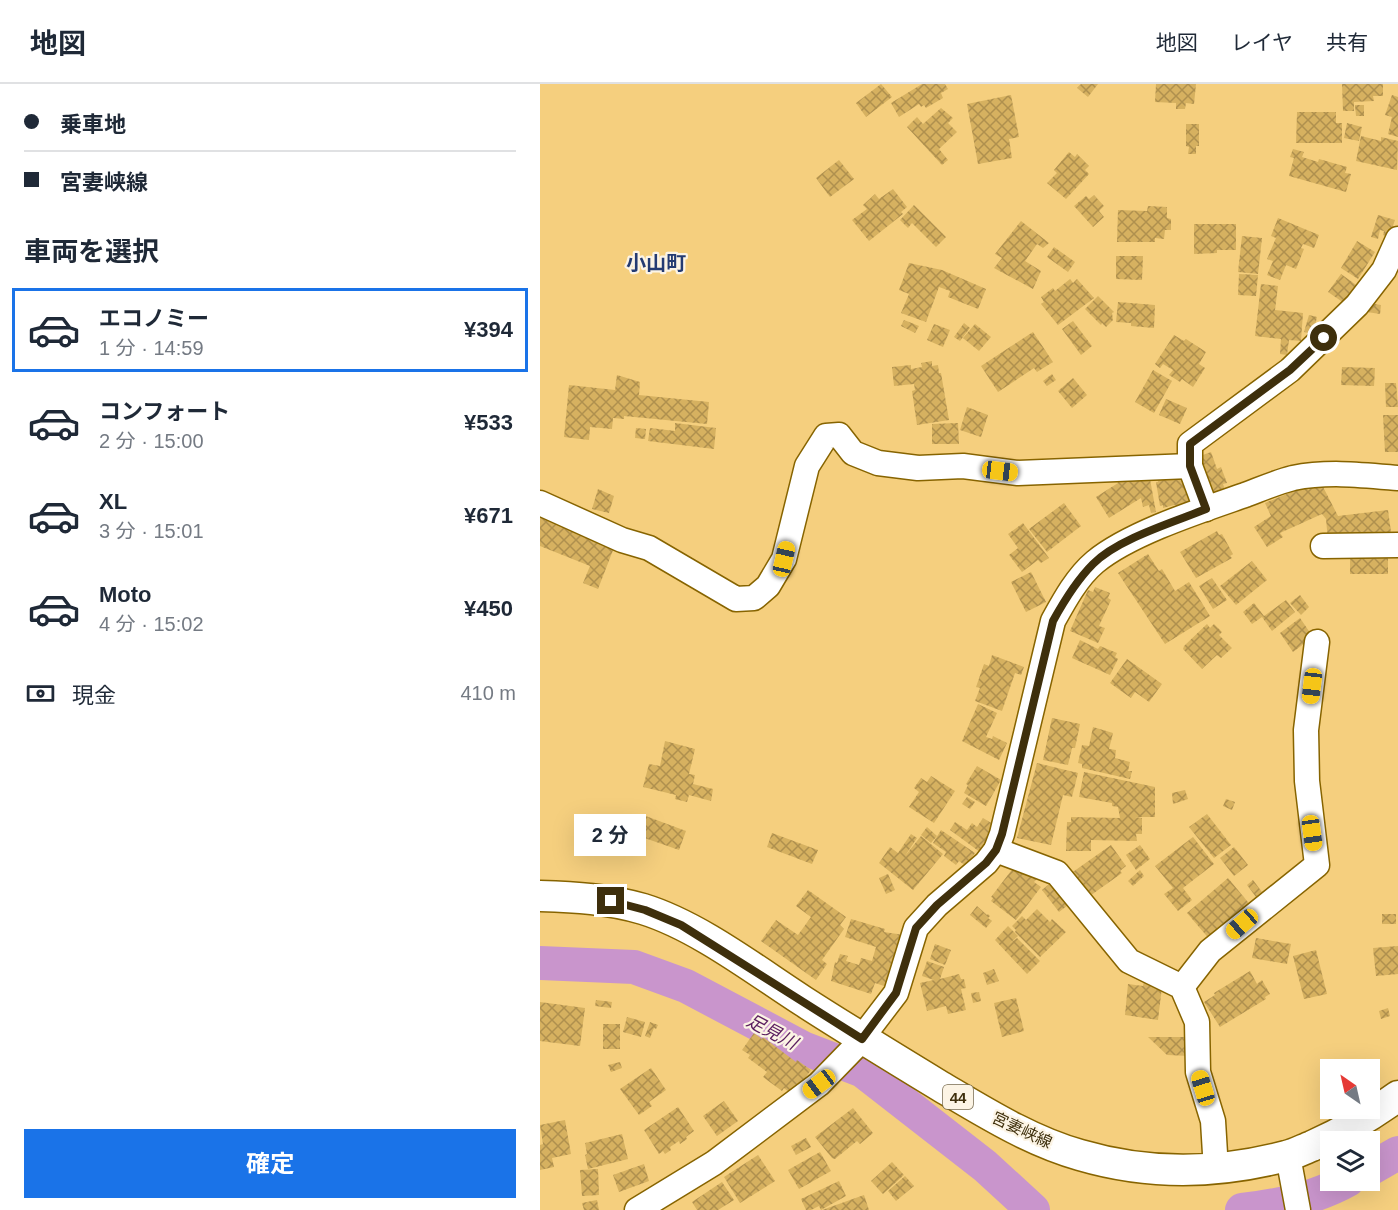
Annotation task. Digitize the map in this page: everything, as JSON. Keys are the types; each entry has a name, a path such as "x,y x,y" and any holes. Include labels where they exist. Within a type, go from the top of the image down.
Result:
{"main road":[{"name":"宮妻峡線","path":"540,896 611,901 645,910 681,925 858,1044 988,1114 1041,1141 1070,1152 1142,1168 1182,1171 1290,1167 1371,1116 1398,1096"}],"street":[{"path":"1206,509 1190,466 1190,444 1290,370 1357,305 1384,270 1398,239"},
{"path":"540,504 622,540 649,548 735,599 754,598 768,586 784,559 807,466 826,436 839,435 853,453 878,463 918,468 963,466 1018,473 1190,466"},
{"path":"637,1210 714,1162 819,1084 858,1044 896,993 916,928 937,905 986,863 996,850 1002,834 1053,621 1065,599 1093,563 1109,551 1139,536 1292,478 1337,473 1398,478"},
{"path":"1323,546 1398,544"},
{"path":"1182,987 1210,951 1317,865 1307,781 1306,730 1317,642"},
{"path":"996,850 1057,873 1129,961 1182,987 1197,1022 1198,1072 1213,1121 1216,1170"},
{"path":"1290,1167 1298,1210"}],"building":[{"path":"881,84 892,97 866,117 856,103"},
{"path":"922,84 945,84 948,89 941,93 943,98 926,108 919,104 899,117 891,103"},
{"path":"1081,84 1098,84 1088,97 1077,88"},
{"path":"1156,84 1196,84 1194,104 1186,103 1185,109 1176,109 1176,103 1155,102"},
{"path":"1342,84 1383,84 1383,96 1373,96 1374,101 1354,102 1354,111 1343,111"},
{"path":"1011,95 1019,137 1009,139 1012,158 978,164 967,104"},
{"path":"1392,95 1398,97 1398,137 1388,134 1392,117 1385,115"},
{"path":"1355,105 1364,105 1364,116 1356,116"},
{"path":"941,108 953,118 948,123 957,132 939,149 948,160 942,165 907,127 917,117 923,124"},
{"path":"1297,112 1336,112 1336,123 1342,123 1342,143 1296,143"},
{"path":"1347,123 1362,127 1359,141 1344,138"},
{"path":"1186,124 1199,124 1199,146 1196,146 1196,154 1188,154"},
{"path":"1361,136 1381,141 1381,137 1398,141 1397,170 1356,161"},
{"path":"1293,149 1304,152 1302,157 1347,167 1345,173 1351,174 1346,192 1289,176 1294,158 1290,157"},
{"path":"1069,152 1075,157 1077,154 1089,166 1085,170 1089,174 1066,199 1047,183 1057,173 1054,170"},
{"path":"839,160 854,179 830,197 816,178"},
{"path":"893,189 907,207 901,212 903,214 869,241 852,220 867,209 863,205 875,194 879,199"},
{"path":"1094,195 1104,206 1099,211 1104,217 1093,227 1074,206 1086,196 1089,199"},
{"path":"914,205 946,237 936,247 912,223 908,228 900,220"},
{"path":"1148,206 1167,207 1167,218 1171,219 1171,230 1165,230 1164,239 1155,238 1155,242 1117,242 1118,210 1147,211"},
{"path":"1378,215 1395,220 1389,237 1383,235 1384,231 1380,230 1378,239 1371,237"},
{"path":"1278,218 1319,235 1314,248 1303,244 1301,248 1304,249 1296,269 1286,265 1280,280 1267,275 1273,261 1267,259 1276,238 1271,236"},
{"path":"1021,221 1049,243 1043,248 1037,244 1025,261 1041,271 1033,289 994,268 1002,258 995,254"},
{"path":"1194,224 1236,224 1236,250 1217,250 1217,253 1194,254"},
{"path":"1242,236 1262,238 1258,274 1238,272"},
{"path":"1357,241 1375,252 1358,279 1341,268"},
{"path":"1054,247 1075,262 1068,272 1047,257"},
{"path":"1116,256 1143,256 1142,280 1116,279"},
{"path":"909,263 942,270 986,289 978,309 948,297 950,291 939,287 926,322 901,313 909,294 899,290"},
{"path":"1239,274 1258,275 1256,296 1238,295"},
{"path":"1341,274 1359,287 1344,303 1328,292"},
{"path":"1070,279 1073,283 1077,279 1094,298 1058,325 1041,304 1044,302 1041,297 1053,288 1055,291"},
{"path":"1261,284 1278,286 1275,310 1303,313 1301,341 1289,340 1287,355 1280,354 1281,339 1255,336"},
{"path":"1098,296 1114,312 1112,313 1113,320 1106,327 1085,309"},
{"path":"1118,302 1155,305 1154,328 1116,322"},
{"path":"1369,303 1381,305 1380,314 1367,312"},
{"path":"1309,315 1317,317 1313,334 1304,332"},
{"path":"904,320 919,326 915,333 901,326"},
{"path":"1073,321 1092,346 1081,355 1062,329"},
{"path":"964,323 970,328 960,341 954,337"},
{"path":"934,324 950,330 943,347 927,340"},
{"path":"975,324 991,337 979,351 963,338"},
{"path":"1033,332 1053,362 1037,372 1034,368 998,392 981,366"},
{"path":"1174,335 1184,341 1186,339 1206,352 1199,364 1205,368 1193,387 1182,379 1180,382 1169,375 1173,370 1163,364 1160,368 1155,364"},
{"path":"932,361 932,366 938,365 939,373 941,373 949,420 917,425 912,391 915,390 914,384 894,386 892,367 911,365 911,369 922,367 921,363"},
{"path":"1342,367 1375,368 1374,386 1341,385"},
{"path":"1153,370 1172,381 1154,413 1135,402"},
{"path":"1052,374 1056,380 1047,386 1043,381"},
{"path":"617,375 640,382 639,395 709,402 707,424 624,416 624,419 613,418 612,429 590,427 589,440 564,437 569,385 615,390"},
{"path":"1073,378 1087,395 1072,408 1058,391"},
{"path":"1385,383 1396,383 1398,407 1386,407"},
{"path":"1166,399 1187,408 1180,424 1159,415"},
{"path":"967,407 988,415 981,437 960,430"},
{"path":"1383,415 1398,415 1398,452 1385,452"},
{"path":"675,423 716,428 714,449 648,441 650,428 675,431"},
{"path":"958,423 959,444 932,444 932,424"},
{"path":"636,428 646,429 645,439 635,438"},
{"path":"1211,452 1217,469 1221,467 1227,483 1223,484 1225,490 1213,494 1200,456"},
{"path":"1123,476 1125,481 1150,479 1156,512 1151,513 1149,505 1143,507 1141,498 1109,518 1096,497 1118,483 1116,480"},
{"path":"1167,476 1167,480 1185,477 1190,504 1163,508 1163,505 1160,506 1157,477"},
{"path":"1321,483 1338,516 1388,510 1391,532 1328,541 1326,519 1322,514 1280,533 1283,537 1267,547 1254,527 1271,516 1265,503 1306,486 1308,490"},
{"path":"598,489 614,496 609,513 592,509"},
{"path":"1064,503 1081,526 1047,552 1029,529"},
{"path":"540,510 617,540 598,589 583,583 590,566 540,546"},
{"path":"1023,523 1049,558 1041,563 1038,560 1022,572 1009,555 1018,548 1008,534"},
{"path":"1217,531 1219,535 1222,534 1233,554 1230,556 1232,558 1196,578 1180,552"},
{"path":"1350,551 1388,551 1388,574 1350,574"},
{"path":"1148,554 1159,571 1162,569 1175,591 1189,582 1210,616 1165,644 1118,573"},
{"path":"1252,561 1267,580 1236,605 1220,586"},
{"path":"1031,572 1046,602 1026,612 1011,582"},
{"path":"1212,578 1227,600 1213,609 1199,586"},
{"path":"1095,587 1110,593 1108,598 1111,600 1099,626 1105,628 1098,643 1070,631 1088,590 1093,592"},
{"path":"1300,595 1309,607 1301,615 1290,603"},
{"path":"1286,600 1295,612 1272,631 1262,617 1252,624 1243,612 1254,603 1264,616"},
{"path":"1300,618 1313,637 1293,652 1280,633"},
{"path":"1207,624 1210,628 1214,624 1222,632 1219,635 1232,648 1221,658 1217,655 1202,669 1183,649"},
{"path":"1080,640 1098,649 1100,646 1117,653 1115,657 1118,659 1110,675 1072,658"},
{"path":"992,655 1024,667 1021,675 1015,673 1002,711 975,701 980,688 976,687 984,664 989,666"},
{"path":"1127,659 1162,684 1149,702 1135,692 1131,698 1110,683"},
{"path":"978,704 997,713 986,737 992,739 993,736 1007,743 999,760 962,741"},
{"path":"1052,718 1080,724 1075,748 1072,748 1068,765 1043,760"},
{"path":"1093,727 1113,733 1109,749 1116,750 1115,758 1130,762 1128,771 1132,771 1130,779 1082,768 1082,764 1078,763 1082,745 1089,746"},
{"path":"665,741 695,749 689,774 695,775 693,784 713,789 711,801 689,795 687,802 675,799 676,795 643,787 649,764 660,766"},
{"path":"1037,763 1078,773 1072,797 1063,795 1051,845 1017,838"},
{"path":"977,766 1001,780 986,806 964,793 968,785 966,784"},
{"path":"1084,772 1155,787 1155,817 1135,817 1142,818 1142,834 1136,834 1137,841 1091,840 1091,851 1066,851 1067,822 1071,822 1071,817 1120,818 1118,807 1112,806 1112,803 1079,797"},
{"path":"931,776 955,791 934,823 909,807 919,792 914,788 921,778 927,782"},
{"path":"1185,790 1188,799 1173,804 1172,793"},
{"path":"967,797 975,802 970,809 962,804"},
{"path":"1226,799 1235,802 1232,810 1223,806"},
{"path":"1207,814 1231,845 1214,858 1189,827"},
{"path":"643,815 686,831 679,850 636,835"},
{"path":"983,818 998,827 984,855 950,830 955,822 967,830 972,823 977,827"},
{"path":"927,827 937,836 931,843 921,835"},
{"path":"941,830 975,853 966,866 959,861 956,865 944,856 946,852 933,843"},
{"path":"772,833 818,850 812,864 767,847"},
{"path":"911,834 917,838 905,856 921,836 943,854 913,890 879,863 890,847 898,853"},
{"path":"1193,837 1214,864 1183,888 1192,900 1178,911 1164,894 1173,888 1155,866"},
{"path":"1111,845 1126,866 1120,871 1122,873 1087,898 1070,874"},
{"path":"1140,845 1150,859 1136,870 1126,855"},
{"path":"1234,847 1248,865 1234,876 1220,858"},
{"path":"1014,867 1040,875 1034,882 1041,887 1016,920 991,901 993,898 991,897"},
{"path":"1140,870 1144,876 1133,886 1128,881"},
{"path":"888,874 895,890 886,894 879,878"},
{"path":"1228,878 1252,907 1211,941 1187,913"},
{"path":"1054,880 1072,902 1059,912 1042,890"},
{"path":"1253,880 1262,892 1256,897 1247,885"},
{"path":"808,890 846,917 840,925 844,929 822,960 827,964 816,980 761,941 776,920 798,935 811,917 796,906"},
{"path":"977,906 990,916 988,918 992,921 986,928 970,915"},
{"path":"1037,909 1050,922 1052,919 1066,932 1040,957 1012,926 1022,916 1026,920"},
{"path":"1382,914 1396,914 1396,924 1382,924"},
{"path":"851,919 885,929 884,932 904,935 890,988 875,983 871,994 831,981 835,962 837,963 840,954 848,956 846,961 859,965 861,958 872,961 876,947 845,937"},
{"path":"1008,926 1018,936 1009,944 1017,938 1040,961 1027,974 995,940"},
{"path":"1256,938 1291,944 1287,964 1252,958"},
{"path":"935,944 951,950 945,965 930,959"},
{"path":"1398,946 1398,974 1376,976 1373,948"},
{"path":"1316,950 1327,994 1304,999 1293,956"},
{"path":"927,961 944,967 940,979 959,974 961,979 964,979 966,988 961,989 966,1010 948,1014 946,1006 927,1011 920,983 934,980 922,976"},
{"path":"994,969 999,981 987,985 983,973"},
{"path":"1250,971 1257,984 1262,980 1270,994 1265,997 1266,999 1220,1027 1204,1002 1215,995 1214,993"},
{"path":"1144,980 1162,987 1158,1020 1125,1015 1128,984 1143,986"},
{"path":"979,992 981,1001 973,1003 971,993"},
{"path":"1016,998 1024,1031 1002,1037 994,1003"},
{"path":"596,1000 612,1002 611,1008 595,1006"},
{"path":"540,1002 585,1008 580,1046 540,1041"},
{"path":"1388,1008 1390,1016 1381,1019 1379,1011"},
{"path":"627,1017 645,1022 641,1037 623,1032"},
{"path":"650,1022 658,1025 656,1029 654,1028 650,1038 645,1036"},
{"path":"603,1024 620,1024 620,1049 603,1049"},
{"path":"754,1033 811,1070 792,1095 784,1088 782,1091 763,1077 767,1072 748,1058 750,1055 742,1050"},
{"path":"1148,1037 1188,1037 1189,1056 1167,1055"},
{"path":"620,1062 622,1068 611,1072 608,1065"},
{"path":"651,1068 666,1090 649,1102 652,1106 639,1115 620,1089"},
{"path":"724,1101 738,1121 717,1136 703,1116"},
{"path":"678,1107 694,1131 680,1144 679,1141 670,1147 671,1150 665,1154 663,1151 659,1154 644,1130"},
{"path":"853,1108 873,1133 860,1144 857,1141 835,1159 832,1158 815,1137"},
{"path":"565,1120 571,1154 552,1158 554,1167 540,1170 540,1145 543,1144 540,1125"},
{"path":"622,1134 628,1159 588,1169 585,1143"},
{"path":"806,1138 811,1147 796,1155 791,1146"},
{"path":"820,1152 831,1171 799,1189 788,1170"},
{"path":"758,1155 775,1181 740,1203 724,1177"},
{"path":"892,1162 904,1175 883,1194 871,1181"},
{"path":"644,1164 649,1181 619,1192 613,1175"},
{"path":"598,1169 599,1195 582,1196 580,1170"},
{"path":"905,1176 914,1186 896,1201 888,1191"},
{"path":"839,1181 846,1196 821,1210 819,1206 806,1210 801,1199"},
{"path":"722,1182 734,1200 718,1210 697,1210 692,1202"},
{"path":"864,1195 869,1210 822,1210"},
{"path":"597,1200 599,1210 584,1210 582,1203"}],"waterway":[{"name":"足見川","path":"540,963 634,967 686,986 803,1048 863,1071 985,1166 1033,1210"},
{"name":"足見川","path":"1380,1163 1398,1153"},
{"name":"足見川","path":"1242,1210 1296,1200 1325,1191"}],"district":[{"name":"小山町","path":"656,263"}],"route":[{"path":"611,901 645,910 681,925 862,1039 896,993 916,928 956,887 986,863 996,850 1002,834 1053,621 1065,599 1093,563 1109,551 1139,536 1206,509 1190,466 1190,444 1290,370 1324,338"}]}
